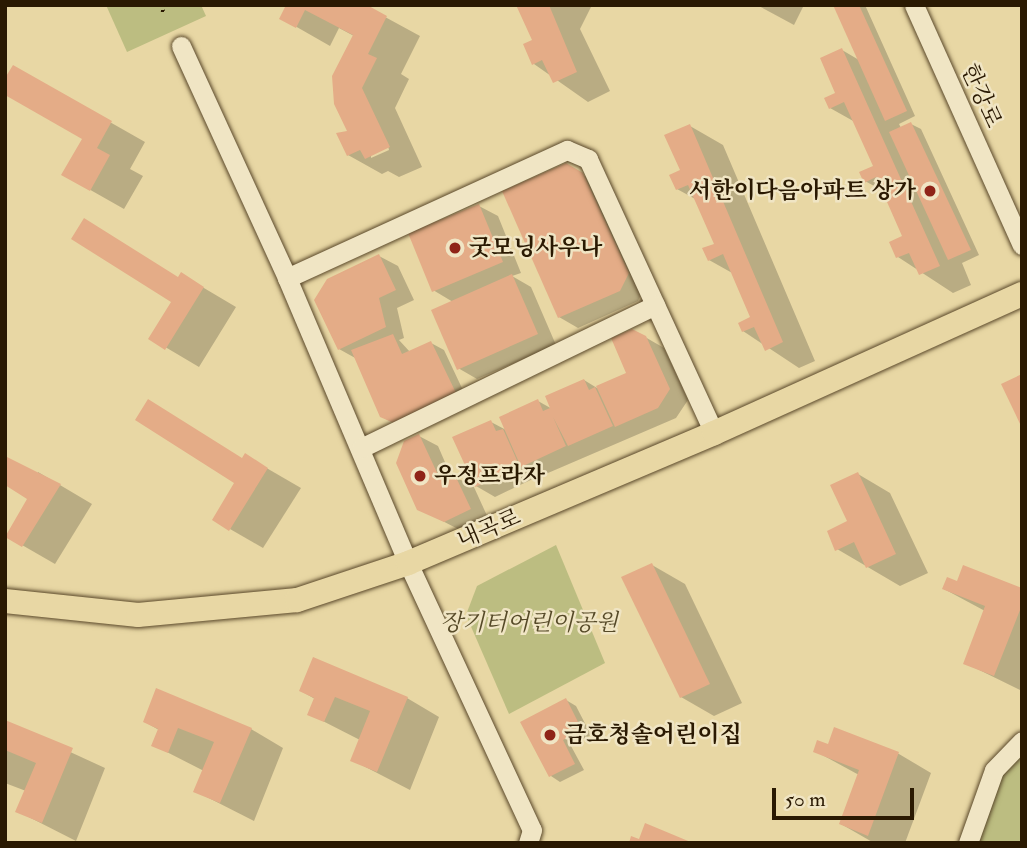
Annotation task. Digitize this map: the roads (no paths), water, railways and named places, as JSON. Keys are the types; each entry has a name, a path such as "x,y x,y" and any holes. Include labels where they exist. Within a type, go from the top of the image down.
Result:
{"main road":[{"name":"내곡로","path":"5,601 138,615 297,600 408,564 714,433 1022,294"}],"street":[{"name":"한강로","path":"914,5 1022,245"},
{"path":"181,47 287,278 408,564 530,836"},
{"path":"287,278 567,150 588,159 714,433"},
{"path":"361,448 655,305"},
{"path":"968,843 995,770 1022,741"}],"place":[{"name":"서한이다음아파트 상가","path":"930,191"},
{"name":"굿모닝사우나","path":"455,248"},
{"name":"우정프라자","path":"420,476"},
{"name":"금호청솔어린이집","path":"550,735"}],"park label":[{"name":"장기터어린이공원","path":"529,623"}]}
